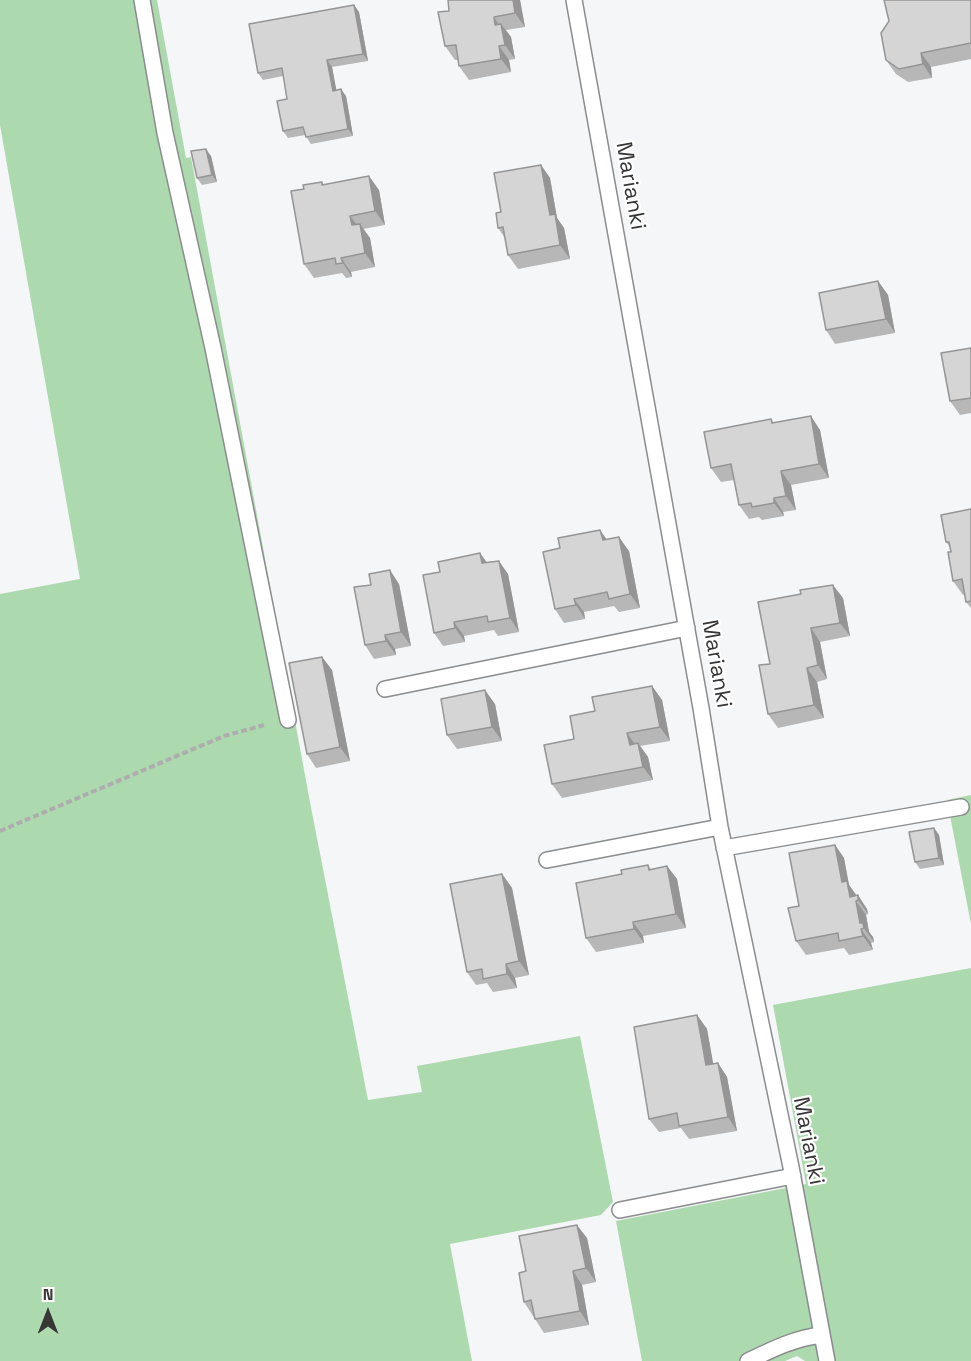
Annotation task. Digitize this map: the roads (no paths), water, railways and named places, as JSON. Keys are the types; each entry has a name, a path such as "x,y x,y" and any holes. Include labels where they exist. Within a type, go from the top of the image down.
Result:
{"lane":[{"path":"142,0 165,133 213,348 288,720"},
{"name":"Marianki","path":"573,0 687,628 720,827 793,1176 828,1361"},
{"path":"385,688 687,628"},
{"path":"724,848 961,807"},
{"path":"548,860 720,827"},
{"path":"620,1210 793,1176"},
{"path":"748,1361 790,1341 822,1335"}]}
